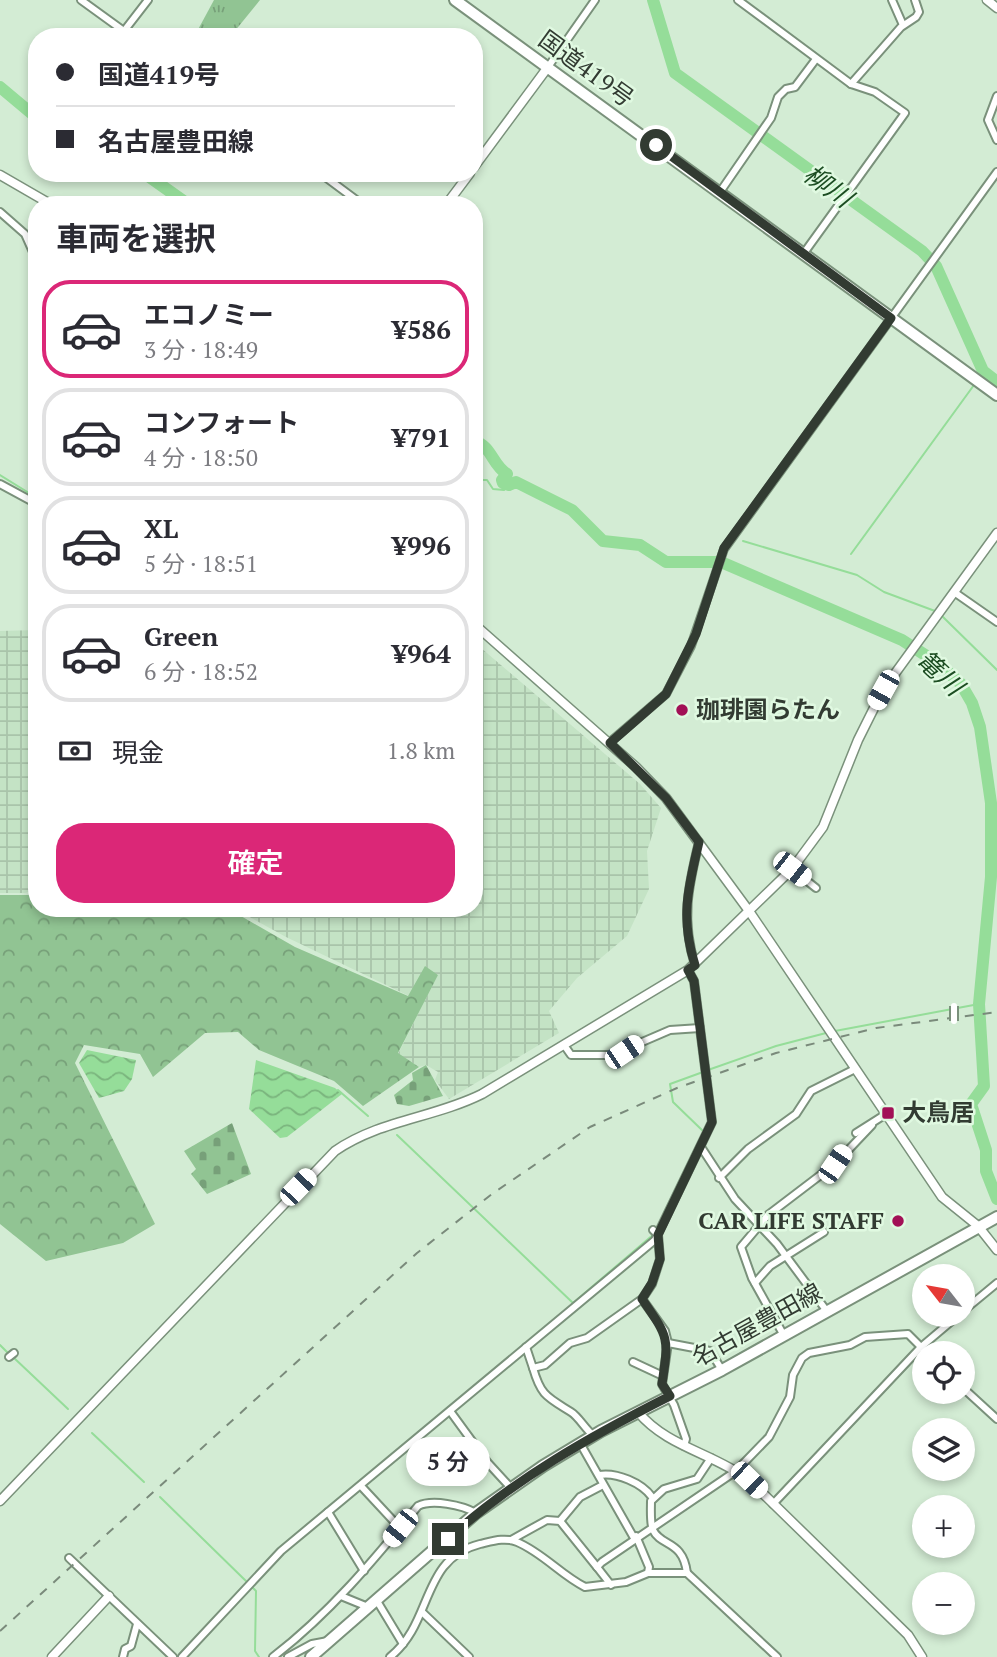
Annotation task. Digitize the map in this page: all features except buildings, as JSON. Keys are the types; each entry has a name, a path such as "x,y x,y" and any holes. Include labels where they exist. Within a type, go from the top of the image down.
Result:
{"main road":[{"name":"国道419号","path":"455,0 997,395"},
{"name":"名古屋豊田線","path":"311,1657 475,1513 580,1443 722,1370 988,1221"}],"street":[{"path":"81,0 120,28"},
{"path":"126,28 148,0"},
{"path":"483,155 595,0"},
{"path":"738,0 852,84 875,92 905,113 804,253"},
{"path":"892,0 903,25"},
{"path":"852,84 903,25 919,12 915,0"},
{"path":"986,0 997,8"},
{"path":"720,192 771,118 778,96 786,89 795,87 817,59"},
{"path":"997,96 989,112 997,140"},
{"path":"610,743 666,694 691,646 724,548 997,172"},
{"path":"0,175 36,196"},
{"path":"332,182 351,196"},
{"path":"0,212 24,234 28,242"},
{"path":"0,484 28,499"},
{"path":"0,1501 335,1152 376,1129 470,1100 692,967 792,869 823,827 874,706 997,533"},
{"path":"954,592 997,622"},
{"path":"483,632 610,743 666,798 748,911 942,1197 988,1221 997,1250"},
{"path":"182,1657 281,1551 450,1411 655,1233 712,1122 686,937 687,909 699,842"},
{"path":"792,869 816,888"},
{"path":"954,1006 954,1021"},
{"path":"564,1045 571,1055 599,1058 624,1052 642,1040 670,1030 700,1028"},
{"path":"719,1178 748,1149 796,1114 811,1091 855,1069"},
{"path":"783,1334 755,1283 741,1247 758,1225 835,1164 886,1114"},
{"path":"856,1133 872,1125"},
{"path":"701,1147 719,1178 786,1256 825,1310"},
{"path":"755,1283 770,1266 824,1231"},
{"path":"533,1368 545,1365 570,1343 587,1338 642,1299 652,1283 660,1259 655,1233"},
{"path":"975,1301 997,1283"},
{"path":"642,1299 664,1331 668,1343 662,1384 670,1396 685,1439 684,1446"},
{"path":"933,1341 947,1327"},
{"path":"597,1567 635,1537 736,1471 769,1437 790,1397 793,1375 802,1358 878,1335 908,1334 915,1341"},
{"path":"668,1343 710,1351 722,1370"},
{"path":"526,1346 539,1390 557,1406 573,1413 593,1435"},
{"path":"633,1362 663,1376"},
{"path":"773,1504 912,1362"},
{"path":"975,1399 997,1419"},
{"path":"450,1411 488,1463 511,1488"},
{"path":"638,1412 656,1432 736,1471 908,1635 922,1657"},
{"path":"580,1443 635,1537 649,1567 648,1573"},
{"path":"652,1497 670,1487 697,1479 711,1458"},
{"path":"599,1475 614,1474 636,1483 652,1497"},
{"path":"560,1521 580,1497 603,1485"},
{"path":"361,1486 400,1528"},
{"path":"652,1497 651,1527 655,1533 677,1547 687,1573 777,1657"},
{"path":"273,1657 311,1627 341,1596 418,1506 426,1502 475,1513"},
{"path":"328,1513 363,1571"},
{"path":"511,1540 547,1520 560,1521 611,1585"},
{"path":"448,1539 458,1551"},
{"path":"390,1657 403,1644 422,1612 444,1565 458,1551 498,1539 511,1540 555,1564 585,1587 611,1585 648,1573 687,1573"},
{"path":"69,1558 173,1657"},
{"path":"52,1657 108,1596"},
{"path":"341,1596 373,1604 403,1644"},
{"path":"422,1612 469,1657"},
{"path":"123,1657 125,1649 131,1646 137,1623"},
{"path":"288,1657 312,1644 330,1641"}],"shaded area":[{"path":"28,630 28,892 25,893 0,893 0,631"},
{"path":"483,650 640,784 661,808 647,851 649,889 627,936 577,978 549,1011 559,1033 449,1099 435,1080 438,1072 426,1065 419,1067 398,1054 438,974 409,996 249,917 483,917"}],"green space":[{"path":"214,0 260,0 237,28 199,28"},
{"path":"0,895 28,895 28,917 243,917 295,947 408,996 425,966 438,975 398,1053 419,1067 363,1106 334,1081 259,1050 238,1032 205,1033 153,1077 140,1054 84,1045 75,1063 155,1224 123,1243 46,1261 0,1224"},
{"path":"426,1065 443,1096 409,1106 397,1104 394,1095 413,1080 412,1073"},
{"path":"232,1123 251,1174 207,1194 191,1174 196,1169 184,1151"}],"water":[{"path":"87,1050 136,1060 132,1079 124,1091 99,1098 79,1063"},
{"path":"256,1060 335,1088 342,1094 287,1137 280,1138 249,1109"}],"waterway":[{"name":"柳川","path":"653,0 675,73 922,251 936,266 983,371 997,382"},
{"name":"篭川","path":"0,87 28,110"},
{"name":"篭川","path":"157,182 176,196"},
{"path":"851,554 974,385"},
{"name":"篭川","path":"483,445 507,474 502,480 503,483 509,485 516,482 572,510 603,541 640,545 666,562 721,562 902,640 939,664 961,684 972,703 980,727 991,803 991,877 979,1004 984,1086 971,1104 986,1150 986,1171 997,1199"},
{"path":"0,475 28,492"},
{"path":"483,480 487,480 493,489 504,490 509,485"},
{"path":"743,541 857,575 884,592 935,611"},
{"path":"942,616 997,670"},
{"path":"835,1031 979,1004"},
{"path":"708,1070 776,1046 826,1033"},
{"path":"703,1072 670,1084 673,1102 704,1132"},
{"path":"338,1090 368,1116"},
{"path":"397,1135 573,1303 654,1234"},
{"path":"664,1213 698,1143"},
{"path":"0,1345 9,1354"},
{"path":"13,1357 68,1409"},
{"path":"92,1433 144,1482"},
{"path":"160,1497 247,1582"},
{"path":"251,1586 256,1591 255,1651 259,1657"}],"railway":[{"path":"0,1631 417,1253 492,1194 590,1127 677,1088 776,1053 876,1028 997,1012"}],"place":[{"name":"珈琲園らたん","path":"682,710"},
{"name":"大鳥居","path":"888,1113"},
{"name":"CAR LIFE STAFF","path":"898,1221"}],"route":[{"path":"448,1539 475,1513 543,1466 601,1431 670,1396 662,1384 668,1343 664,1331 642,1299 652,1283 660,1259 658,1235 712,1122 712,1105 694,981 688,970 695,965 686,937 687,909 699,842 666,798 610,743 666,694 696,634 724,548 891,318 656,145"}]}
